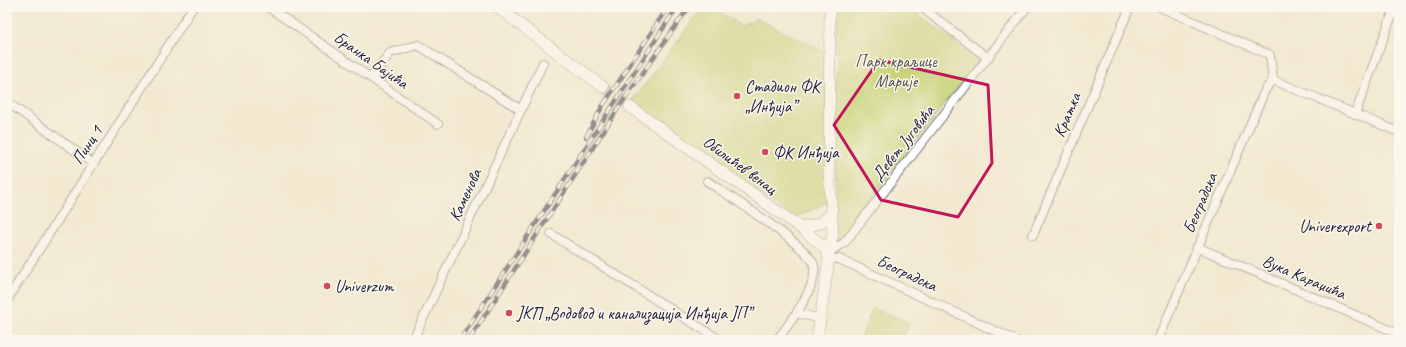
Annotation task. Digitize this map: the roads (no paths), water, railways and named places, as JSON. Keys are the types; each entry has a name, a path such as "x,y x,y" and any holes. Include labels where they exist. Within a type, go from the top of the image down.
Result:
{"main road":[{"path":"497,7 603,87"},
{"path":"818,340 827,253 833,235 829,170 830,7"},
{"name":"Обилићев венац","path":"630,107 801,228 827,253"},
{"path":"801,228 821,223 832,213"}],"street":[{"name":"Пинц 1","path":"7,300 193,7"},
{"name":"Бранка Бајића","path":"268,7 438,124"},
{"path":"921,7 988,58"},
{"name":"Девет Југовића","path":"827,253 845,242 1027,7"},
{"name":"Кратка","path":"1033,235 1130,7"},
{"path":"1160,7 1270,55 1273,80 1399,132"},
{"path":"1355,114 1395,7"},
{"path":"371,78 390,52 418,45 521,110"},
{"name":"Каменова","path":"413,340 543,63"},
{"name":"Београдска","path":"1158,340 1265,90 1273,80"},
{"path":"7,102 94,163"},
{"path":"707,181 797,245 811,259 814,265 812,283 797,313 777,340"},
{"path":"551,234 720,340"},
{"name":"Вука Караџића","path":"1197,247 1399,334"},
{"name":"Београдска","path":"827,253 1015,340"},
{"path":"797,313 821,319"}],"tunnel":[{"path":"603,87 630,107"}],"railway":[{"path":"586,137 602,107 668,7"},
{"path":"460,340 677,7"},
{"path":"469,340 621,104 689,7"}],"place":[{"name":"Стадион ФК „Инђија”","path":"737,96"},
{"name":"ФК Инђија","path":"765,152"},
{"name":"Univerexport","path":"1379,226"},
{"name":"Univerzum","path":"327,286"},
{"name":"ЈКП „Водовод и канализација Инђија ЈП”","path":"509,313"}],"park label":[{"name":"Парк краљице Марије","path":"896,71"}]}
